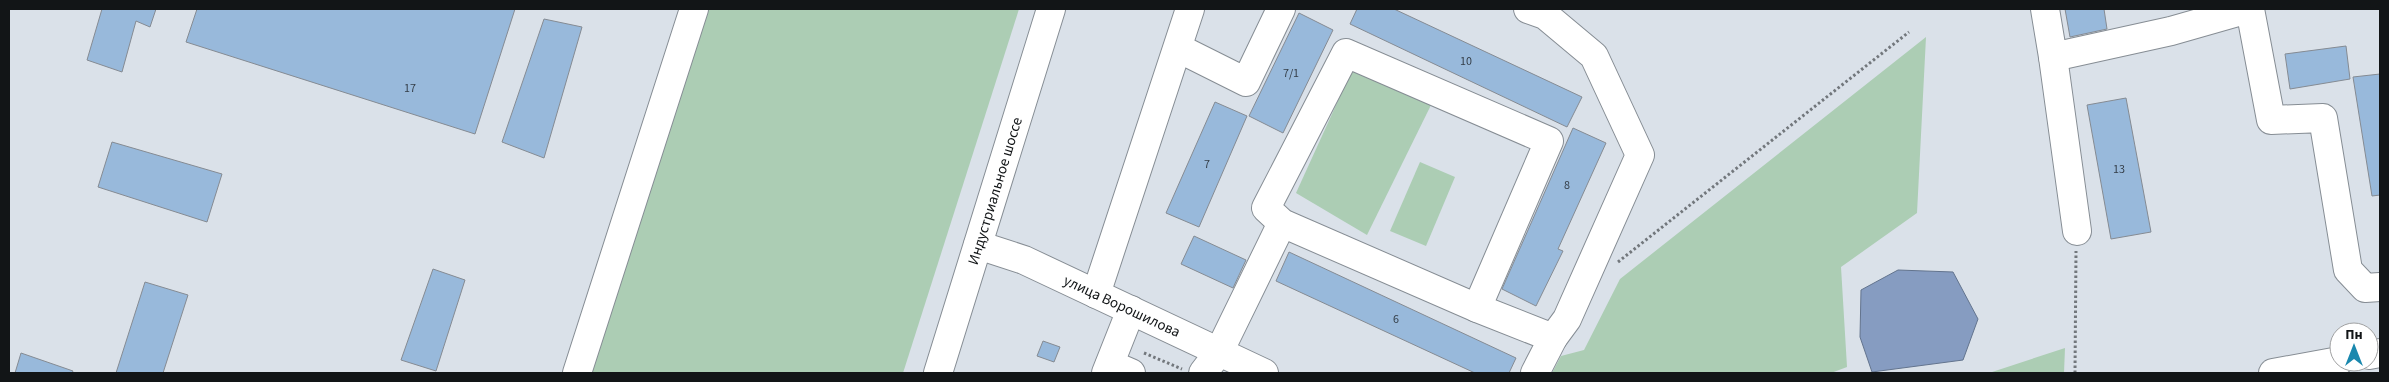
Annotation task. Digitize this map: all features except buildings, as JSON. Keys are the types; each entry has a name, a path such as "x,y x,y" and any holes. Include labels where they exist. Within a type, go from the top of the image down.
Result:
{"street":[{"path":"577,373 694,9"},
{"name":"Индустриальное шоссе","path":"938,373 1051,9"},
{"path":"1096,294 1190,9"},
{"path":"1178,48 1246,82 1281,9"},
{"path":"1528,9 1545,15 1594,56 1640,155 1567,320 1553,338 1535,373"},
{"path":"2045,9 2077,231"},
{"path":"2053,57 2171,30 2213,14 2249,9 2271,120 2323,118 2348,270 2365,288 2380,287"},
{"path":"1477,308 1549,141 1346,53 1266,208 1282,223 1477,308 1553,338"},
{"path":"1211,363 1282,223"},
{"name":"улица Ворошилова","path":"978,245 1020,258 1131,310 1211,363 1264,373"},
{"path":"1116,363 1131,310"},
{"path":"2273,373 2329,363"}],"path":[{"path":"1589,270 1605,271 1909,32"},
{"path":"2075,373 2077,231"},
{"path":"1116,363 1190,373"}],"green space":[{"path":"704,9 1019,9 903,373 569,373"},
{"path":"1926,37 1917,213 1841,267 1847,367 1831,373 1552,373 1561,356 1584,350 1620,279"},
{"path":"1352,70 1432,103 1367,235 1296,193"},
{"path":"1420,162 1455,177 1426,246 1390,231"},
{"path":"2065,348 2064,373 1989,373"}],"water":[{"path":"1898,270 1953,272 1978,319 1963,360 1872,372 1860,337 1861,290"}]}
